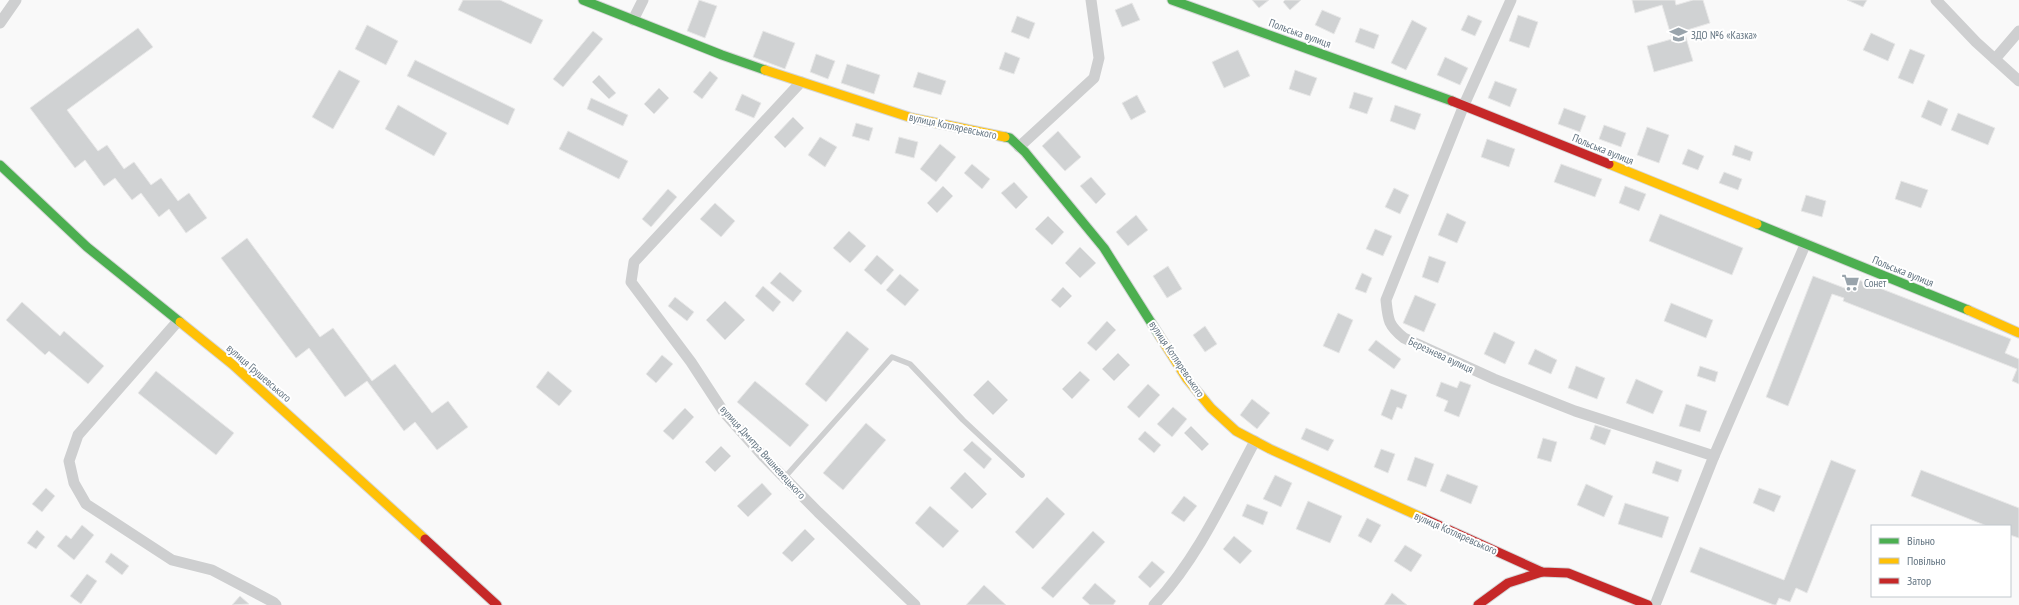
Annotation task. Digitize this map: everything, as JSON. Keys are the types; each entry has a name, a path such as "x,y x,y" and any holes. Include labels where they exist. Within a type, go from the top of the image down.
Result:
{"street":[{"path":"0,22 16,0"},
{"name":"вулиця Котляревського","path":"583,0 722,55 866,104 912,118 1010,138 1104,248 1187,379 1211,408 1236,431 1542,572 1568,573 1648,605"},
{"path":"633,20 643,0"},
{"path":"1019,147 1094,78 1099,58 1091,0"},
{"name":"Польська вулиця","path":"1172,0 1464,104 1805,245 1999,323 2019,333"},
{"name":"Березнева вулиця","path":"1511,0 1464,104 1386,300 1388,318 1392,328 1404,338 1487,376 1576,412 1714,456"},
{"path":"1936,0 1995,59 2019,80"},
{"path":"1995,59 2019,31"},
{"name":"вулиця Дмитра Вишневецького","path":"801,82 634,262 631,282 691,362 723,411 785,477 915,605"},
{"name":"вулиця Грушевського","path":"0,165 87,247 232,364 497,605"},
{"path":"1655,605 1714,456 1805,245"},
{"path":"178,321 78,435 69,461 74,483 86,504 172,560 212,570 245,586 276,605"},
{"path":"1154,605 1199,545 1255,441"},
{"path":"1478,605 1508,583 1542,572"}],"lane":[{"path":"785,477 892,357 910,364 963,420 1022,474"}],"building":[{"path":"463,0 500,0 543,20 531,44 458,10"},
{"path":"699,0 717,6 705,38 687,31"},
{"path":"1252,0 1269,0 1259,8"},
{"path":"1285,0 1301,0 1290,10 1283,2"},
{"name":"ЗДО №6 «Казка»","path":"1632,0 1675,0 1676,5 1693,0 1703,0 1710,23 1684,31 1693,61 1654,72 1647,46 1672,39 1662,5 1635,13"},
{"path":"1847,0 1867,0 1863,7"},
{"path":"1132,3 1140,20 1122,27 1115,10"},
{"path":"1322,10 1341,18 1334,34 1315,25"},
{"path":"1468,15 1482,21 1475,36 1461,30"},
{"path":"1518,15 1538,22 1529,48 1509,41"},
{"path":"1017,16 1035,23 1029,39 1011,32"},
{"path":"1412,20 1427,28 1406,70 1391,63"},
{"path":"367,25 398,41 386,65 355,49"},
{"path":"138,28 153,47 67,110 98,151 107,145 124,169 134,162 151,185 161,178 178,201 189,193 207,218 186,233 169,209 159,217 141,193 132,200 115,178 104,186 85,160 75,168 30,108"},
{"path":"1360,28 1379,35 1374,49 1355,42"},
{"path":"593,31 603,39 563,87 553,79"},
{"path":"763,31 795,43 785,69 753,57"},
{"path":"1871,33 1895,44 1888,61 1863,50"},
{"path":"1910,49 1925,55 1913,84 1898,78"},
{"path":"1238,50 1250,76 1224,88 1212,62"},
{"path":"1005,52 1020,58 1014,74 999,69"},
{"path":"816,54 835,61 828,79 810,72"},
{"path":"1445,57 1468,68 1460,85 1437,75"},
{"path":"415,60 515,109 508,125 407,76"},
{"path":"847,64 880,75 874,94 841,83"},
{"path":"339,70 360,81 333,129 312,117"},
{"path":"1295,70 1317,78 1310,96 1289,89"},
{"path":"710,71 718,78 702,99 693,92"},
{"path":"918,72 946,81 941,95 913,87"},
{"path":"599,75 616,93 609,99 592,82"},
{"path":"1495,81 1517,89 1510,107 1488,98"},
{"path":"659,88 669,98 654,114 644,104"},
{"path":"1354,92 1373,98 1367,114 1349,108"},
{"path":"742,94 761,103 754,118 735,110"},
{"path":"1137,95 1146,112 1131,120 1122,103"},
{"path":"591,98 628,115 623,126 587,109"},
{"path":"1928,100 1948,109 1941,126 1921,117"},
{"path":"398,105 447,133 434,156 385,129"},
{"path":"1395,105 1421,114 1415,130 1390,121"},
{"path":"1564,108 1586,116 1580,132 1558,124"},
{"path":"1958,113 1995,128 1988,145 1951,130"},
{"path":"793,117 804,128 785,148 774,137"},
{"path":"856,123 873,128 869,141 852,136"},
{"path":"1604,125 1626,133 1621,147 1599,139"},
{"path":"1647,127 1669,135 1659,163 1637,155"},
{"path":"568,131 628,161 619,179 559,149"},
{"path":"1058,131 1081,157 1065,171 1042,146"},
{"path":"820,137 837,147 825,167 808,155"},
{"path":"899,137 918,142 914,158 895,153"},
{"path":"1487,139 1515,149 1509,167 1481,157"},
{"path":"940,144 956,157 936,182 920,169"},
{"path":"1735,145 1753,152 1750,161 1732,155"},
{"path":"1688,149 1704,156 1698,170 1682,164"},
{"path":"972,164 990,179 982,189 964,173"},
{"path":"1561,164 1602,179 1595,197 1554,182"},
{"path":"1724,172 1742,179 1738,190 1719,183"},
{"path":"1091,177 1106,194 1096,204 1080,186"},
{"path":"1901,181 1928,190 1921,208 1895,199"},
{"path":"1014,182 1028,197 1016,209 1001,193"},
{"path":"943,186 953,196 937,213 927,203"},
{"path":"1625,186 1646,194 1639,211 1619,203"},
{"path":"1394,188 1409,195 1400,214 1385,207"},
{"path":"668,189 677,197 651,227 642,219"},
{"path":"1806,195 1826,201 1822,217 1801,211"},
{"path":"715,203 735,221 721,237 700,219"},
{"path":"1447,213 1466,222 1457,243 1438,235"},
{"path":"1660,214 1743,248 1732,275 1649,241"},
{"path":"1136,215 1148,230 1128,246 1116,232"},
{"path":"1048,216 1064,232 1052,245 1035,229"},
{"path":"1375,229 1392,236 1383,256 1366,249"},
{"path":"849,231 866,246 850,263 833,248"},
{"path":"247,238 320,337 333,328 372,381 395,364 432,413 448,401 468,427 437,450 415,422 404,431 367,381 345,397 309,348 296,358 221,258"},
{"path":"1080,247 1096,263 1080,278 1065,263"},
{"path":"877,255 894,270 881,285 864,270"},
{"path":"1429,256 1446,262 1438,283 1422,277"},
{"path":"1168,266 1182,289 1167,298 1153,276"},
{"path":"780,272 802,291 793,302 770,283"},
{"path":"1362,273 1372,278 1366,293 1355,289"},
{"path":"900,274 919,290 905,306 886,290"},
{"path":"1813,276 1847,289 1851,277 2011,339 2005,353 2019,359 2019,384 2012,381 2017,369 1843,301 1844,298 1832,294 1788,406 1766,397"},
{"path":"763,286 781,302 773,312 755,296"},
{"path":"1063,287 1072,296 1060,308 1051,300"},
{"path":"1415,295 1436,304 1424,332 1403,323"},
{"path":"675,297 694,312 687,321 668,306"},
{"path":"725,301 745,320 725,340 706,320"},
{"path":"22,302 60,336 64,331 104,366 88,384 49,351 45,355 6,320"},
{"path":"1671,303 1713,320 1706,338 1664,321"},
{"path":"1338,313 1353,320 1339,353 1323,346"},
{"path":"1107,321 1116,330 1096,351 1087,343"},
{"path":"1205,326 1217,344 1205,352 1193,335"},
{"path":"847,331 869,349 826,402 805,384"},
{"path":"1494,332 1515,342 1505,364 1484,354"},
{"path":"1376,340 1401,359 1394,369 1368,350"},
{"path":"1535,349 1557,360 1551,374 1528,364"},
{"path":"1118,353 1130,365 1114,381 1102,369"},
{"path":"662,355 673,364 656,383 646,374"},
{"path":"1576,366 1605,378 1597,399 1568,388"},
{"path":"1700,366 1718,372 1715,382 1697,376"},
{"path":"156,371 234,433 216,455 138,393"},
{"path":"548,371 572,391 559,406 536,387"},
{"path":"1080,371 1090,380 1072,399 1062,389"},
{"path":"1636,379 1663,391 1653,414 1626,403"},
{"path":"988,380 1008,400 993,415 973,395"},
{"path":"755,381 809,425 790,447 737,402"},
{"path":"1460,381 1471,385 1459,417 1444,411 1448,401 1436,396 1441,382 1457,388"},
{"path":"1148,384 1160,395 1139,418 1127,407"},
{"path":"1391,389 1407,395 1402,409 1397,407 1392,420 1381,415"},
{"path":"1252,399 1270,413 1257,429 1240,415"},
{"path":"1686,404 1707,411 1700,432 1679,426"},
{"path":"1173,407 1187,419 1172,437 1157,424"},
{"path":"685,408 694,417 673,440 663,431"},
{"path":"866,423 886,440 843,490 823,473"},
{"path":"1595,425 1611,430 1605,445 1590,439"},
{"path":"1191,426 1209,444 1202,451 1184,433"},
{"path":"1306,428 1334,440 1328,451 1301,439"},
{"path":"1145,431 1161,445 1154,453 1138,439"},
{"path":"1543,438 1557,442 1551,462 1537,458"},
{"path":"972,441 992,459 984,469 963,450"},
{"path":"721,446 731,456 715,472 705,462"},
{"path":"1381,449 1395,454 1388,473 1374,467"},
{"path":"1415,457 1434,464 1426,487 1407,480"},
{"path":"1831,460 1856,470 1807,593 1796,588 1790,602 1779,598 1776,605 1774,605 1690,572 1700,547 1784,580"},
{"path":"1656,461 1682,470 1678,482 1652,473"},
{"path":"1921,470 2019,508 2019,538 2011,535 2011,525 1984,525 1911,496"},
{"path":"965,472 987,494 972,509 950,488"},
{"path":"1447,474 1478,486 1471,504 1440,491"},
{"path":"1275,475 1292,483 1281,507 1263,499"},
{"path":"762,483 772,494 748,517 737,506"},
{"path":"1586,484 1613,496 1604,517 1577,505"},
{"path":"46,488 55,496 42,512 32,504"},
{"path":"1759,488 1781,496 1774,512 1753,503"},
{"path":"1184,496 1197,506 1184,522 1171,513"},
{"path":"1047,497 1065,514 1033,549 1015,532"},
{"path":"1308,501 1342,516 1330,543 1296,529"},
{"path":"1625,503 1669,517 1662,538 1618,524"},
{"path":"1247,504 1268,512 1263,525 1242,516"},
{"path":"930,506 959,531 943,548 915,523"},
{"path":"1367,518 1381,525 1371,543 1358,536"},
{"path":"82,525 94,535 74,560 57,546 66,535 71,539"},
{"path":"805,529 815,539 792,562 782,553"},
{"path":"37,530 45,537 36,549 27,543"},
{"path":"1093,531 1105,542 1053,598 1041,588"},
{"path":"1234,536 1252,551 1240,564 1223,549"},
{"path":"1405,545 1422,555 1411,572 1394,561"},
{"path":"111,553 129,566 122,575 105,562"},
{"path":"1152,561 1165,572 1150,588 1138,577"},
{"path":"87,574 97,581 81,604 70,596"},
{"path":"1095,583 1116,601 1113,605 1090,605 1082,598"},
{"path":"984,585 1006,605 966,605"},
{"path":"1392,593 1407,605 1384,605"},
{"path":"240,596 249,604 232,605"}],"traffic: fast":[{"path":"583,0 722,55 765,70"},
{"path":"1172,0 1452,101"},
{"path":"1005,137 1010,138 1025,152 1104,248 1159,335"},
{"path":"0,165 87,247 180,322"},
{"path":"1757,224 1968,310"}],"traffic: slow":[{"path":"765,70 912,118 1005,137"},
{"path":"1609,164 1757,224"},
{"path":"1968,310 2019,333"},
{"path":"180,322 232,364 425,539"},
{"path":"1159,335 1187,379 1211,408 1236,431 1270,449 1423,518"}],"traffic: jam":[{"path":"1452,101 1609,164"},
{"path":"1423,518 1542,572 1568,573 1648,605"},
{"path":"425,539 497,605"},
{"path":"1478,605 1508,583 1542,572"}],"place":[{"name":"ЗДО №6 «Казка»","path":"1678,35"},
{"name":"Сонет","path":"1851,283"}]}
